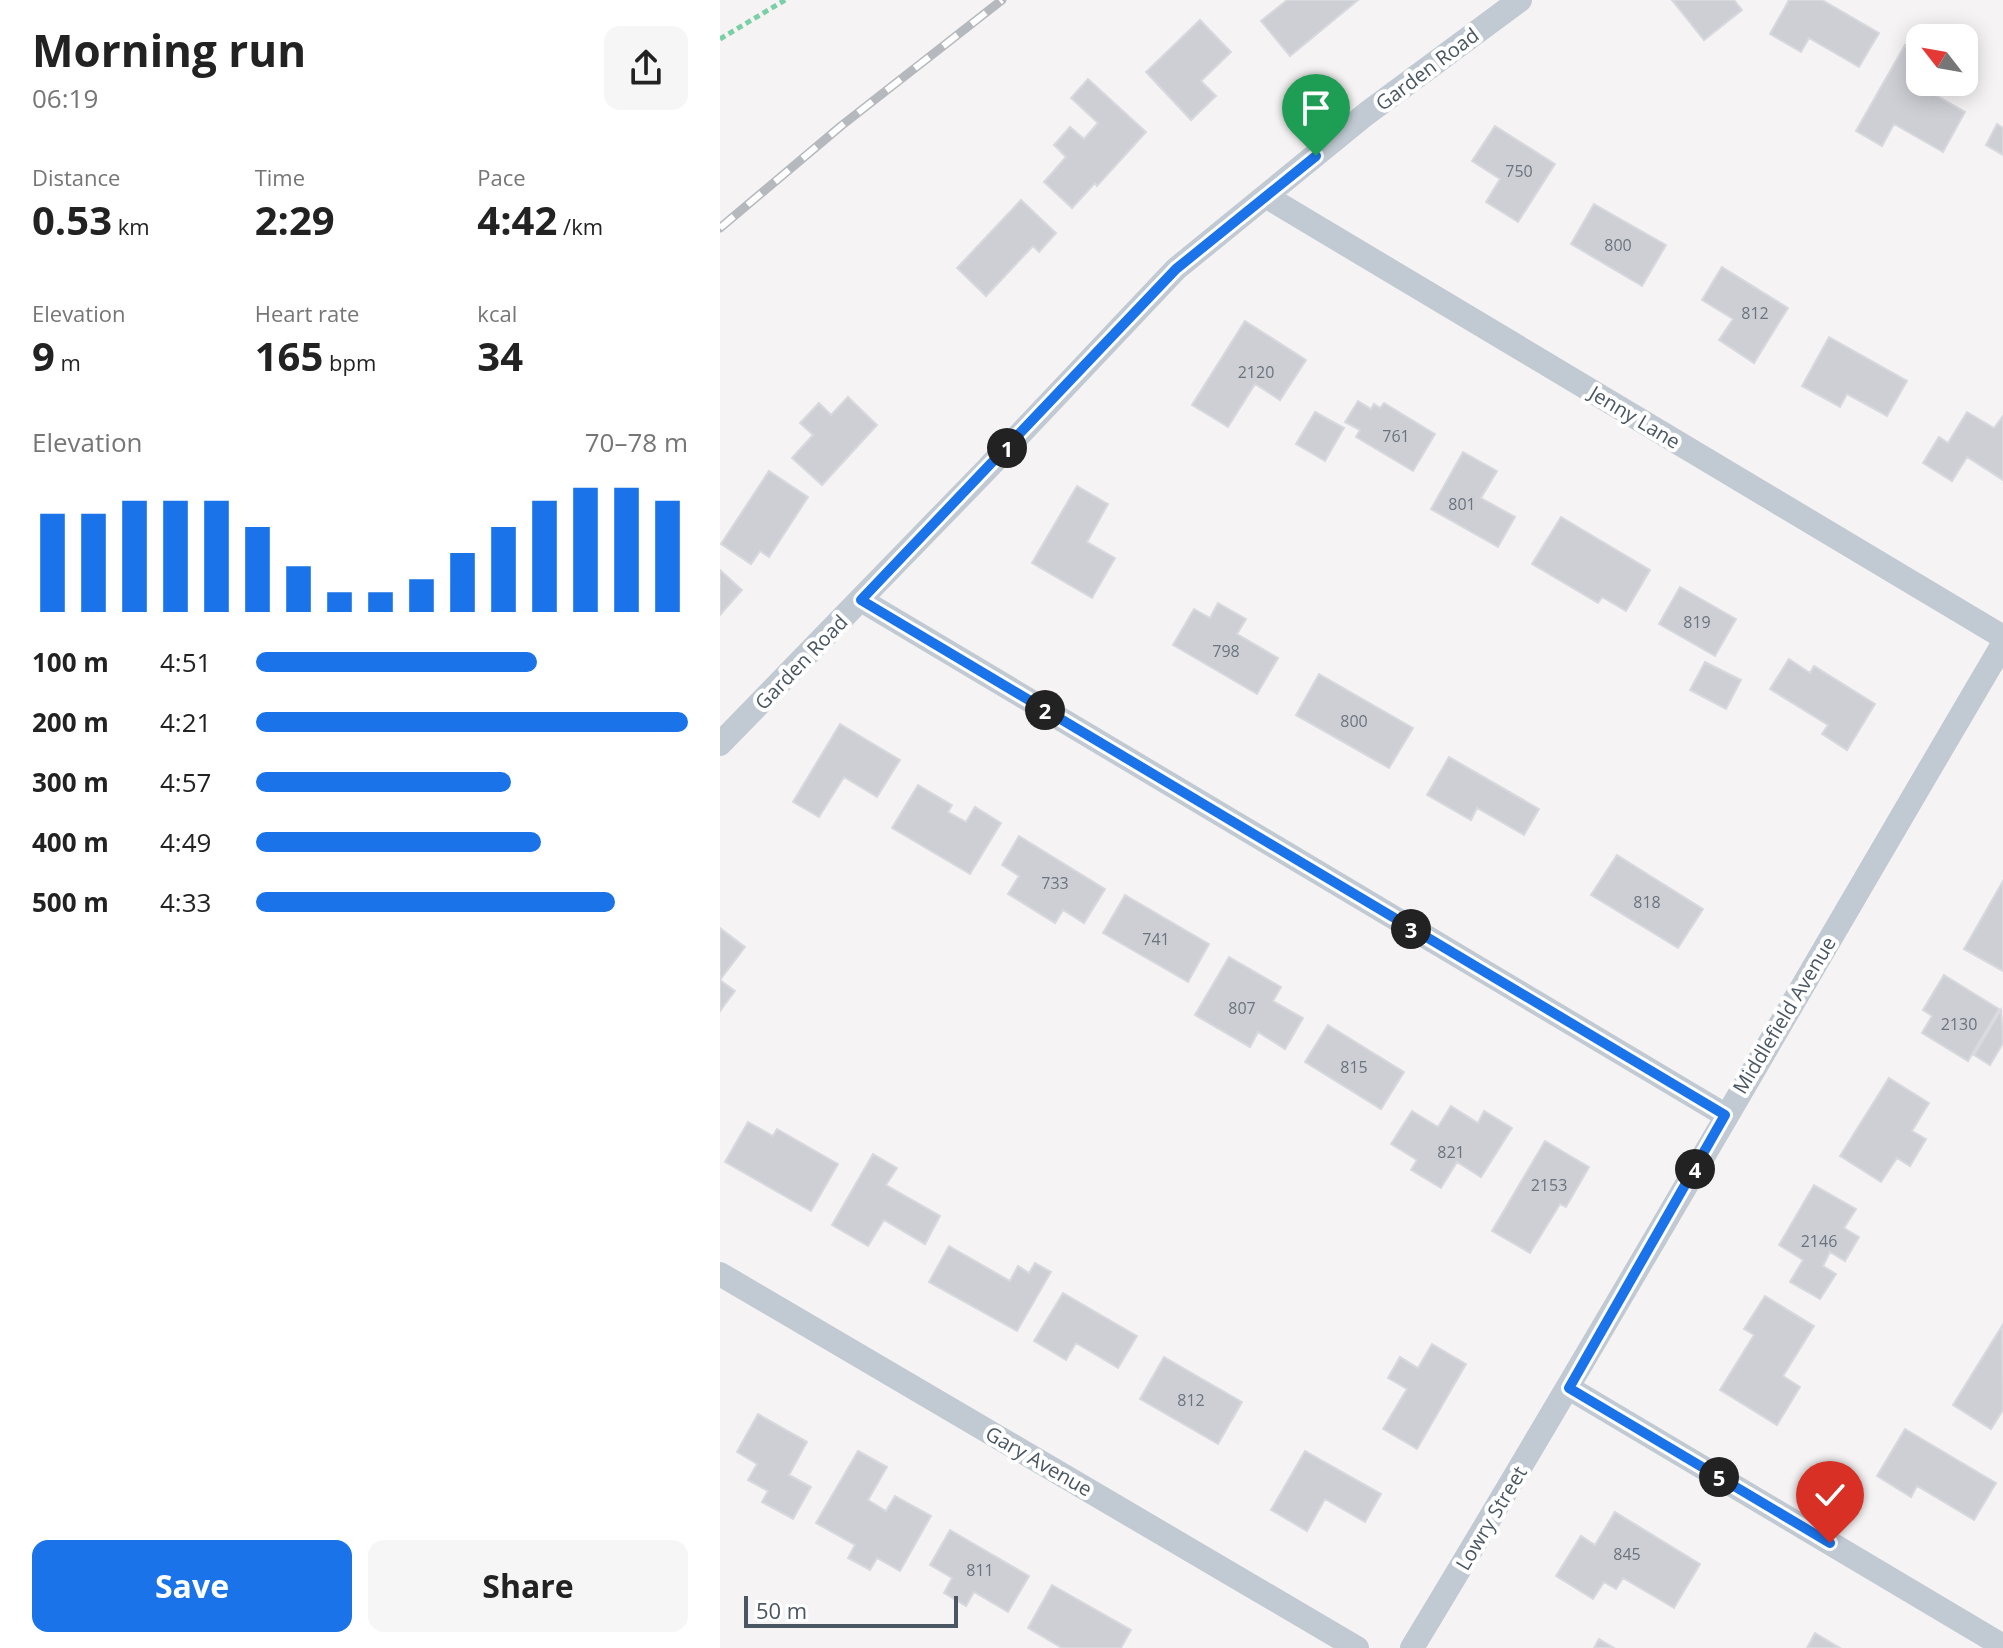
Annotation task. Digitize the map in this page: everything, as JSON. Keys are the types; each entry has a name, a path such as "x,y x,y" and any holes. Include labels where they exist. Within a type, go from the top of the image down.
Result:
{"street":[{"name":"Garden Road","path":"720,744 1176,269 1366,114 1520,0"},
{"name":"Jenny Lane","path":"1267,197 2003,637"},
{"path":"861,600 1725,1115"},
{"name":"Middlefield Avenue","path":"1569,1388 1725,1115 2003,644"},
{"name":"Gary Avenue","path":"720,1274 1357,1648"},
{"path":"1569,1388 2003,1646"},
{"name":"Lowry Street","path":"1412,1648 1569,1388"}],"path":[{"path":"720,39 785,0"}],"building":[{"path":"1287,0 1358,0 1290,56 1261,21"},
{"path":"1672,0 1734,0 1742,10 1704,40"},
{"path":"1789,0 1822,0 1879,33 1859,67 1809,38 1801,52 1770,34"},
{"path":"1200,20 1231,52 1201,81 1216,96 1191,120 1146,72"},
{"path":"1905,45 1906,96 1937,96 1965,112 1943,152 1894,124 1882,146 1856,131"},
{"path":"1088,79 1146,132 1097,186 1095,183 1072,208 1044,182 1066,157 1054,145 1070,127 1084,139 1098,123 1071,98"},
{"path":"1997,124 2003,128 2003,155 1986,145"},
{"path":"1495,126 1555,164 1518,222 1486,202 1500,179 1472,161"},
{"path":"1021,200 1056,233 1039,252 1033,246 986,296 957,268"},
{"path":"1594,204 1666,245 1642,286 1571,244"},
{"path":"1722,267 1788,308 1754,363 1719,340 1733,319 1702,300"},
{"path":"1245,321 1306,360 1280,400 1255,384 1228,427 1192,405"},
{"path":"1829,337 1907,381 1887,416 1847,394 1840,407 1802,386"},
{"path":"848,397 877,425 822,485 792,458 813,435 800,423 819,403 831,415"},
{"path":"1358,401 1371,409 1374,404 1380,408 1384,403 1435,434 1413,471 1356,437 1360,430 1345,422"},
{"path":"1315,412 1344,428 1325,461 1296,444"},
{"path":"1967,412 1994,428 2003,416 2003,480 1967,457 1952,481 1923,463 1939,437 1948,443"},
{"path":"1463,452 1497,471 1481,498 1515,517 1498,547 1431,509"},
{"path":"769,471 808,497 769,557 760,551 751,564 721,544"},
{"path":"1077,486 1108,504 1087,542 1115,558 1092,598 1032,563"},
{"path":"1561,517 1650,570 1626,611 1602,597 1598,603 1532,564"},
{"path":"720,570 742,590 720,615"},
{"path":"1680,587 1736,619 1715,656 1659,624"},
{"path":"1218,603 1246,619 1237,634 1278,658 1257,694 1173,645 1194,609 1210,618"},
{"path":"1789,659 1810,673 1814,666 1875,704 1847,750 1822,734 1828,725 1770,689"},
{"path":"1705,662 1741,680 1726,709 1690,690"},
{"path":"1319,674 1413,728 1389,768 1296,715"},
{"path":"840,724 900,760 877,797 844,777 819,817 793,802"},
{"path":"1449,757 1539,809 1524,835 1477,808 1471,820 1427,795"},
{"path":"918,785 952,805 948,812 966,822 975,807 1001,823 970,874 892,828"},
{"path":"1019,836 1105,889 1084,923 1063,910 1055,923 1008,894 1019,876 1002,865"},
{"path":"1617,855 1703,909 1678,948 1591,895"},
{"path":"2003,881 2003,971 1964,949"},
{"path":"1125,895 1209,944 1188,982 1103,933"},
{"path":"720,928 745,947 720,980"},
{"path":"1229,957 1281,987 1273,1001 1303,1018 1285,1049 1258,1032 1250,1047 1195,1015"},
{"path":"1944,975 1999,1009 1968,1061 1922,1033 1932,1016 1923,1010"},
{"path":"720,980 735,991 720,1011"},
{"path":"2001,1010 2003,1043 1990,1065 1974,1055"},
{"path":"1328,1025 1404,1072 1381,1109 1305,1062"},
{"path":"1889,1078 1929,1103 1912,1131 1926,1139 1910,1166 1897,1158 1881,1182 1840,1156"},
{"path":"1451,1106 1478,1123 1484,1111 1512,1128 1481,1177 1457,1162 1441,1188 1411,1170 1417,1160 1391,1144 1412,1111 1438,1127"},
{"path":"748,1122 773,1136 777,1129 838,1164 811,1211 725,1162"},
{"path":"1545,1141 1589,1167 1566,1207 1560,1204 1530,1253 1492,1231"},
{"path":"873,1154 897,1168 886,1185 940,1216 925,1244 884,1220 868,1246 832,1225"},
{"path":"1814,1185 1856,1209 1844,1228 1859,1237 1845,1261 1830,1252 1823,1266 1836,1274 1820,1299 1790,1282 1803,1260 1779,1245"},
{"path":"949,1246 1010,1281 1018,1266 1029,1273 1035,1263 1051,1272 1017,1331 929,1282"},
{"path":"1063,1293 1137,1336 1118,1368 1076,1343 1066,1360 1034,1341"},
{"path":"1765,1296 1814,1326 1783,1376 1800,1387 1777,1425 1720,1390 1754,1335 1744,1329"},
{"path":"2002,1326 2003,1410 1991,1429 1953,1405"},
{"path":"1432,1344 1466,1364 1417,1449 1383,1429 1407,1389 1388,1378 1400,1357 1418,1368"},
{"path":"1164,1357 1242,1402 1218,1444 1140,1399"},
{"path":"758,1414 807,1442 789,1475 811,1487 793,1519 762,1502 768,1491 748,1480 757,1464 737,1452"},
{"path":"1905,1429 1996,1483 1974,1520 1917,1486 1911,1497 1877,1476"},
{"path":"858,1451 887,1467 868,1500 886,1511 895,1496 931,1516 900,1571 877,1558 870,1570 848,1558 855,1545 816,1523"},
{"path":"1305,1451 1381,1494 1365,1522 1325,1499 1307,1531 1271,1510"},
{"path":"1615,1512 1700,1564 1674,1608 1623,1578 1616,1589 1604,1582 1593,1599 1556,1576 1581,1536 1595,1545"},
{"path":"950,1530 1029,1576 1008,1612 974,1592 966,1606 944,1593 952,1578 930,1565"},
{"path":"1052,1585 1131,1630 1121,1648 1062,1648 1028,1628"},
{"path":"1815,1633 1840,1648 1807,1648"},
{"path":"1599,1639 1614,1648 1594,1648"}],"railway":[{"path":"720,228 841,126 1002,0"}],"route":[{"path":"1316,156 1176,269 861,600 1725,1115 1569,1388 1830,1543"}]}
